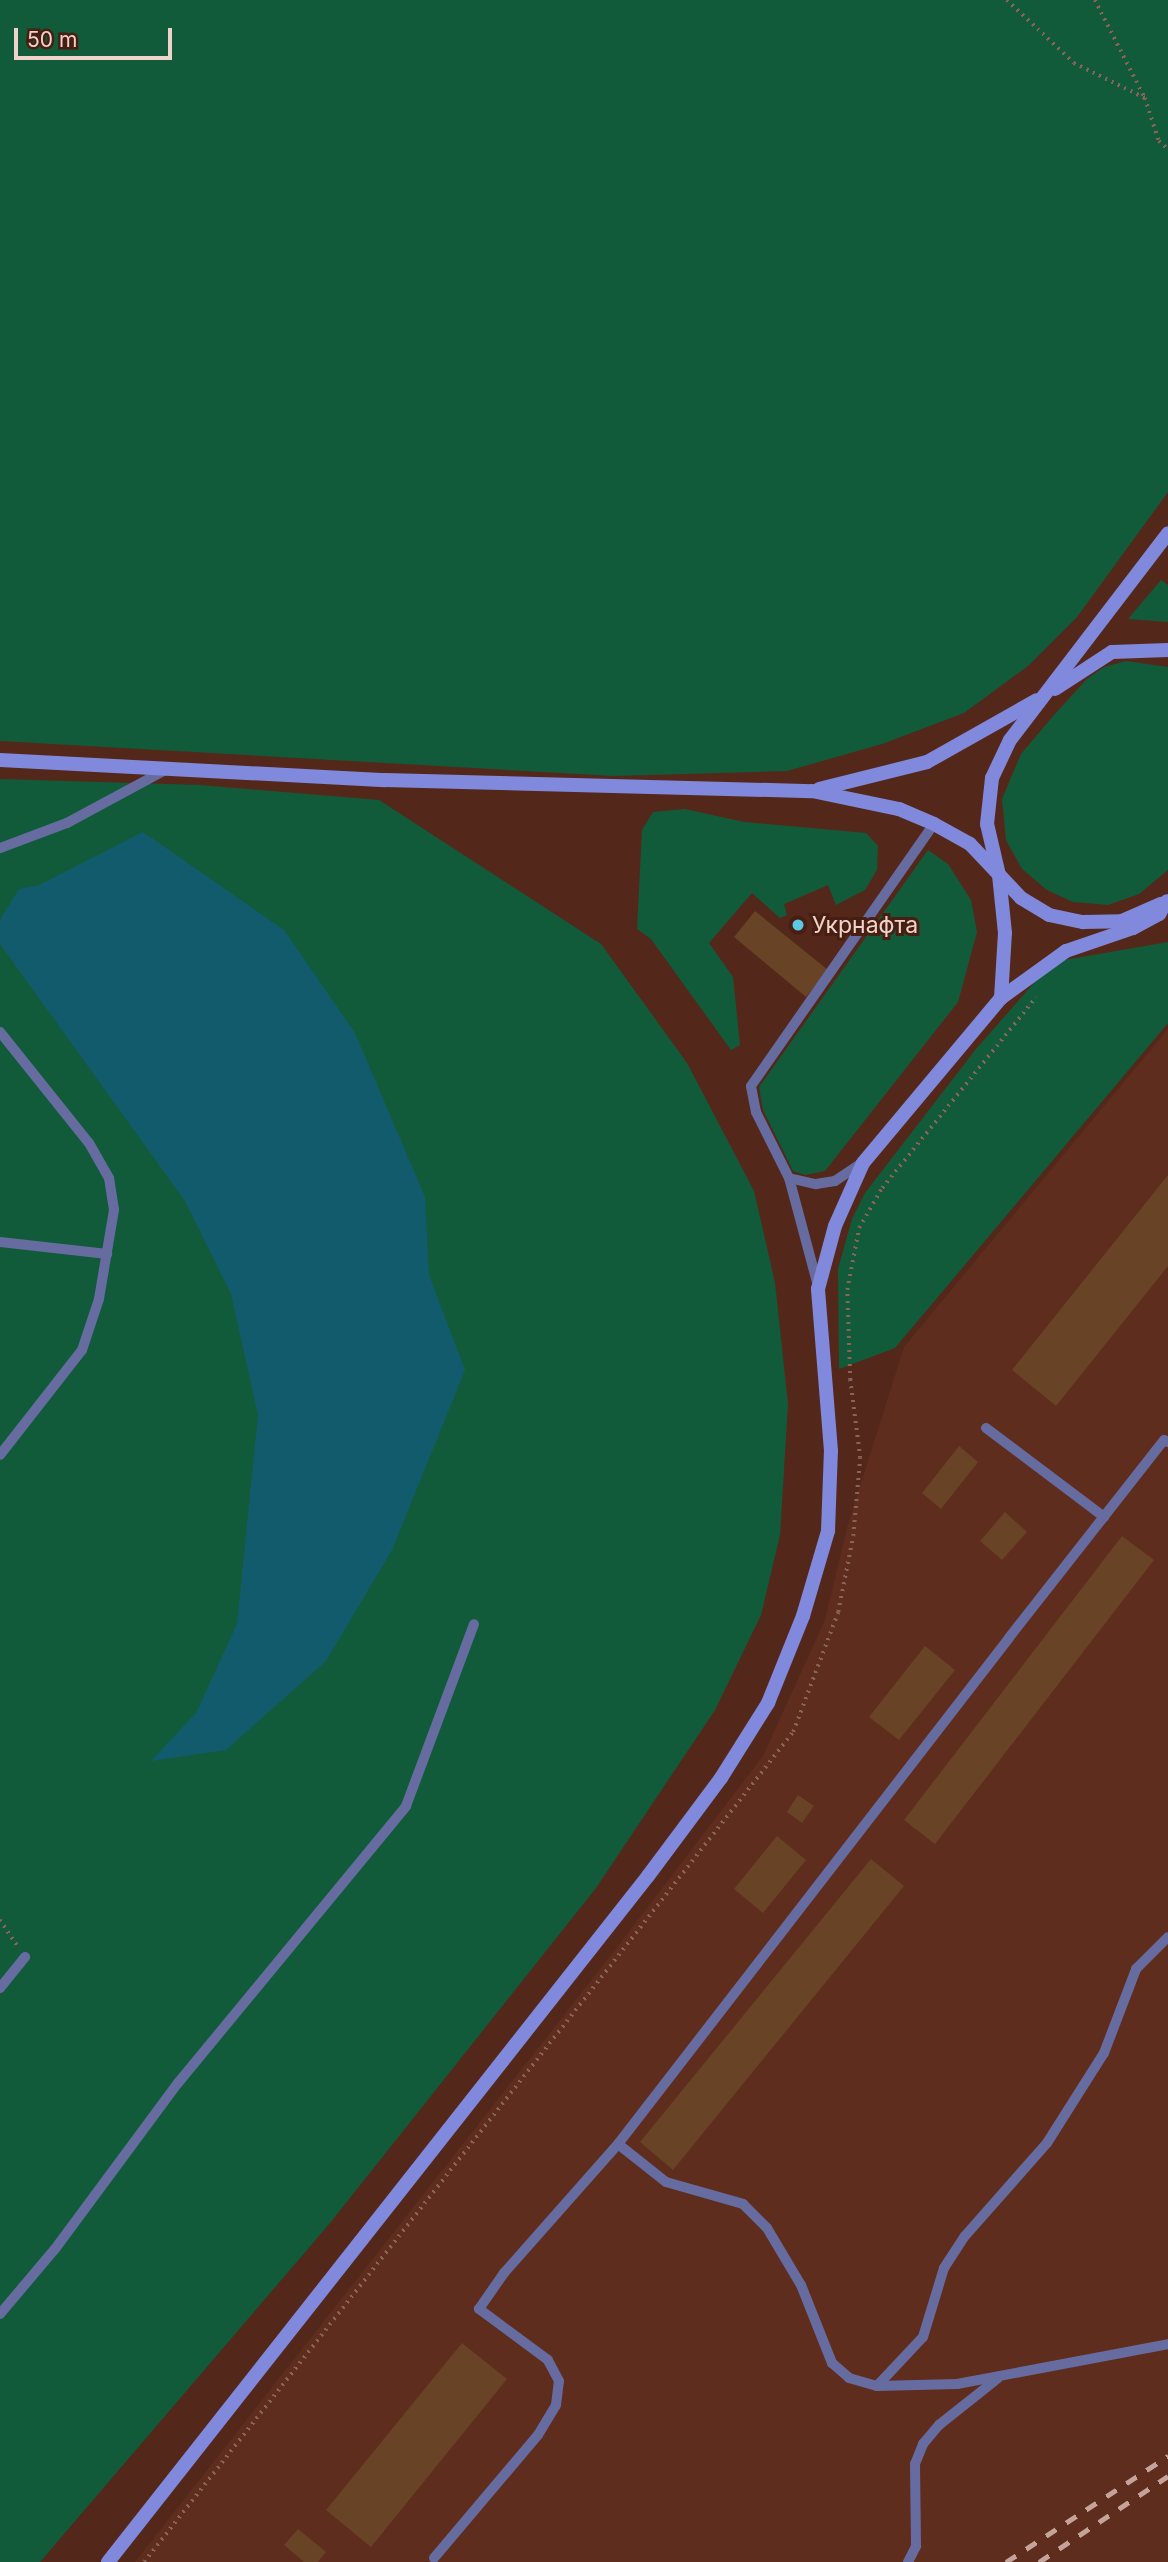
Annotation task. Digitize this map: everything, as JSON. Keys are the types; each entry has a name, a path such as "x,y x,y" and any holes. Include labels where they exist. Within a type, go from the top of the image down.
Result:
{"main road":[{"path":"1001,998 1005,933 999,875 987,824 992,778 1010,740 1168,533"},
{"path":"813,791 927,762 1045,695 1112,652 1168,650"},
{"path":"0,760 168,769 813,791 900,809 934,824 970,844 1021,898 1049,915 1083,922 1122,921 1168,901"},
{"path":"108,2562 648,1876 721,1778 768,1703 803,1616 828,1531 831,1451 818,1289 835,1226 863,1163 1001,998 1066,951 1133,928 1159,914 1168,901"}],"lane":[{"path":"0,848 67,823 168,769"},
{"path":"818,1289 789,1178 756,1112 751,1086 934,824"},
{"path":"0,1031 68,1112 109,1178 114,1210 107,1254 82,1350 0,1455"},
{"path":"789,1178 816,1184 835,1181 863,1163"},
{"path":"0,1242 107,1254"},
{"path":"986,1428 1104,1517"},
{"path":"434,2558 538,2435 556,2405 559,2381 548,2360 479,2308 504,2273 618,2144 1164,1440 1168,1442"},
{"path":"0,2314 55,2249 177,2083 406,1806 474,1624"},
{"path":"877,2386 923,2337 944,2268 965,2236 1048,2143 1104,2053 1136,1969 1168,1937"},
{"path":"0,1988 24,1957"},
{"path":"618,2144 666,2182 743,2204 785,2256 832,2363 849,2378 877,2386 957,2384 1168,2344"},
{"path":"908,2562 916,2546 915,2464 923,2444 939,2424 1001,2375"}],"path":[{"path":"1007,0 1074,63 1145,98"},
{"path":"1095,0 1145,98 1159,141 1168,149"},
{"path":"144,2562 793,1732 838,1612 853,1536 860,1458 846,1315 852,1249 859,1228 882,1188 1040,992"},
{"path":"0,1920 24,1957"}],"shaded area":[{"path":"1168,1029 1168,2562 135,2562 612,1954 763,1756 825,1620 847,1528 904,1347"}],"green space":[{"path":"0,0 1168,0 1168,492 1077,617 1028,666 964,713 882,744 787,771 613,776 0,741"},
{"path":"1161,580 1168,585 1168,622 1128,619"},
{"path":"1126,661 1168,667 1168,870 1139,894 1108,905 1073,902 1047,890 1022,869 1006,840 1002,799 1021,754 1054,715 1087,679 1104,667"},
{"path":"0,779 200,785 379,800 601,944 687,1063 754,1191 775,1283 788,1404 780,1535 761,1615 715,1710 596,1888 330,2223 40,2562 0,2562"},
{"path":"685,809 744,822 866,833 878,846 877,870 865,890 836,905 828,885 784,904 787,915 780,918 752,893 709,943 733,977 740,1045 731,1050 651,939 637,929 642,830 653,812"},
{"path":"928,850 948,864 971,900 977,932 958,1002 825,1171 805,1175 793,1171 763,1110 759,1087"},
{"path":"1168,942 1168,1023 895,1348 839,1369 838,1269 852,1219 865,1193 976,1049 1041,975 1064,960"}],"water":[{"path":"143,832 284,930 355,1033 425,1197 429,1275 465,1370 392,1550 326,1661 226,1750 151,1761 196,1713 237,1624 258,1415 231,1294 185,1201 0,944 0,920 19,889 39,885"}],"building":[{"path":"755,911 828,970 806,997 734,937"},
{"path":"1168,1175 1168,1266 1056,1406 1012,1370"},
{"path":"959,1446 978,1462 941,1509 922,1493"},
{"path":"1005,1512 1027,1532 1002,1560 980,1541"},
{"path":"1122,1536 1154,1560 935,1844 904,1820"},
{"path":"925,1646 955,1670 899,1740 869,1717"},
{"path":"798,1795 814,1806 802,1823 787,1812"},
{"path":"777,1836 806,1860 763,1913 734,1889"},
{"path":"871,1859 904,1886 673,2170 640,2142"},
{"path":"462,2343 507,2379 371,2547 326,2510"},
{"path":"298,2529 326,2552 318,2562 304,2562 284,2545"}],"railway":[{"path":"1006,2562 1168,2456"},
{"path":"1039,2562 1168,2476"}],"place":[{"name":"Укрнафта","path":"798,925"}]}
